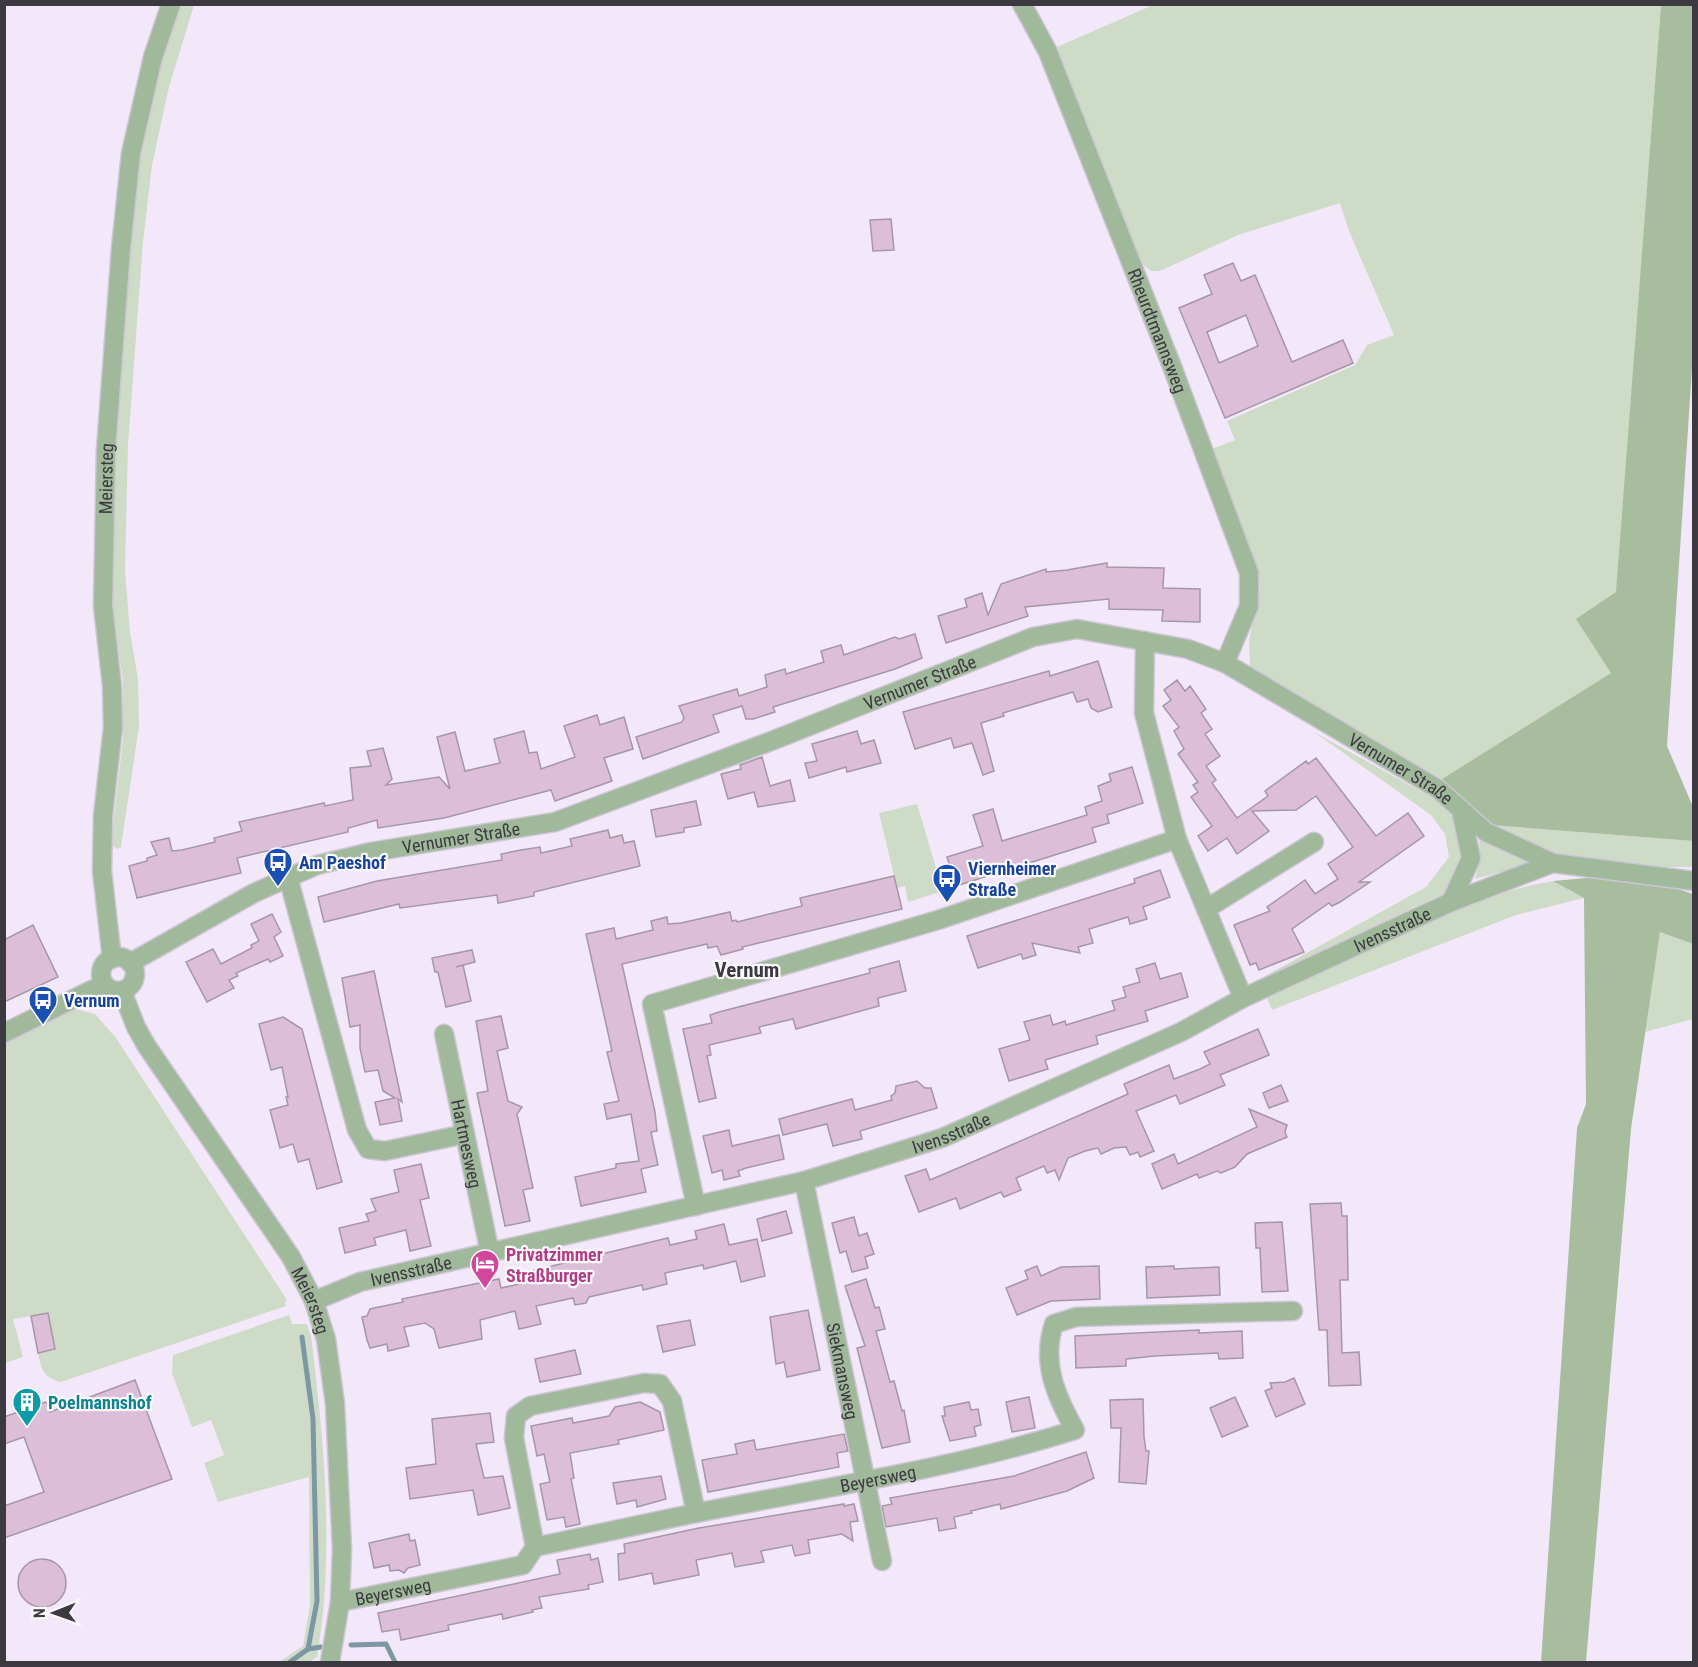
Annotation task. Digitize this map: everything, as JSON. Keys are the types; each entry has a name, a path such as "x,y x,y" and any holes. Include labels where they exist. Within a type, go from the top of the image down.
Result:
{"street":[{"name":"Meiersteg","path":"104,984 103,968 112,959 106,929 102,862 105,794 113,727 112,686 103,606 106,450 121,248 132,153 153,57 171,4"},
{"name":"Rheurdtmannsweg","path":"1022,4 1048,52 1169,360 1249,573 1249,606 1225,663"},
{"name":"Vernumer Straße","path":"130,963 288,877 317,865 371,852 555,822 774,740 1033,637 1077,629 1188,649 1225,663 1438,789 1486,832 1553,863 1694,882"},
{"path":"1145,641 1144,712 1177,838 1243,998"},
{"path":"1451,902 1471,858 1461,810"},
{"path":"696,1206 652,1004 939,920 1177,838"},
{"path":"1206,909 1314,842"},
{"name":"Ivensstraße","path":"314,1301 360,1282 804,1181 942,1138 1181,1032 1243,998 1451,902 1553,863"},
{"path":"288,877 357,1130 368,1149 385,1151 465,1134"},
{"path":"4,1033 104,984 109,989 122,991 133,982 134,969 130,963 118,957 112,959"},
{"name":"Meiersteg","path":"122,991 136,1027 146,1045 291,1257 314,1301 326,1339 333,1371 342,1549 340,1602 330,1662"},
{"name":"Hartmesweg","path":"444,1034 490,1253"},
{"name":"Siekmansweg","path":"804,1181 882,1561"},
{"name":"Beyersweg","path":"340,1602 523,1565 535,1547 696,1513 867,1482 1035,1443 1075,1430 1055,1394 1047,1343 1054,1324 1076,1317 1293,1311"},
{"path":"535,1547 514,1438 516,1416 530,1406 644,1383 660,1384 672,1401 696,1513"}],"green space":[{"path":"179,5 194,5 169,87 152,165 143,242 128,445 125,571 130,632 138,679 139,726 121,847 117,849 111,844 123,739 123,680 111,605 115,433 128,244 141,151 160,65"},
{"path":"1153,5 1661,5 1611,673 1442,779 1278,688 1250,666 1249,641 1260,586 1250,548 1212,449 1235,440 1227,421 1355,365 1367,345 1394,335 1349,231 1340,203 1238,235 1160,271 1151,271 1140,262 1057,47"},
{"path":"1661,5 1693,5 1693,353 1667,746 1693,807 1693,841 1490,825 1442,779 1611,673 1576,619 1616,592"},
{"path":"1314,732 1442,803 1463,829 1461,875 1443,894 1249,985 1426,887 1449,857 1445,834 1431,815"},
{"path":"917,804 943,891 908,902 905,886 897,888 879,813"},
{"path":"1490,825 1693,841 1693,867 1662,867 1554,854 1520,842"},
{"path":"1479,834 1501,850 1530,862 1530,864 1475,879 1480,859"},
{"path":"1597,877 1663,884 1693,894 1693,944 1660,932 1631,1129 1586,1662 1541,1662 1577,1128 1586,1104 1584,898 1553,881"},
{"path":"1553,881 1584,898 1516,915 1272,1010 1267,998 1406,929 1478,900"},
{"path":"1660,932 1693,944 1693,1019 1645,1032"},
{"path":"75,1009 95,1014 116,1038 287,1300 286,1306 61,1382 47,1376 40,1364 38,1353 55,1350 48,1313 13,1319 23,1357 5,1363 5,1042"},
{"path":"289,1315 292,1324 307,1324 311,1336 326,1496 322,1617 317,1657 309,1662 279,1662 303,1646 310,1605 309,1477 218,1502 204,1463 224,1455 211,1420 192,1427 172,1373 173,1355"}],"building":[{"path":"891,219 894,250 873,251 870,220"},
{"path":"1233,263 1241,281 1255,275 1292,362 1343,340 1353,363 1225,418 1179,308 1212,294 1204,275","holes":["1246,315 1258,346 1219,363 1207,332"]},
{"path":"1107,563 1107,567 1164,568 1163,588 1200,589 1200,622 1162,621 1163,610 1109,609 1109,599 1025,607 1028,616 946,643 938,616 967,607 965,599 982,593 988,615 1001,584 1046,569 1046,572 1067,570"},
{"path":"915,634 922,658 895,669 773,707 775,712 753,719 746,719 742,706 713,715 719,732 643,759 636,737 682,722 684,718 679,706 737,689 739,696 767,687 765,675 785,669 786,674 824,662 821,651 841,645 844,655 895,637 899,639"},
{"path":"1098,661 1112,707 1098,712 1091,708 1088,699 1077,702 1073,692 1003,713 1004,716 981,723 994,771 983,775 972,743 954,748 951,738 915,749 903,712 1049,671 1050,676"},
{"path":"1177,680 1185,691 1190,686 1206,709 1201,713 1212,729 1205,734 1220,756 1206,766 1216,780 1212,783 1237,818 1268,796 1265,791 1306,761 1308,764 1316,758 1376,836 1408,813 1424,836 1359,882 1370,882 1340,902 1332,906 1329,903 1292,929 1304,952 1259,970 1256,963 1250,965 1234,925 1270,911 1267,907 1305,880 1315,894 1338,879 1328,864 1353,847 1316,796 1296,810 1252,811 1269,831 1237,854 1227,838 1208,851 1198,836 1212,826 1191,797 1198,792 1193,785 1198,782 1178,754 1184,749 1174,731 1179,727 1163,706 1171,700 1164,690"},
{"path":"597,715 600,725 624,717 633,749 604,758 612,781 555,801 551,790 444,818 378,828 377,820 348,828 348,832 237,858 241,873 137,898 129,866 147,861 147,858 157,855 151,842 169,838 172,851 182,850 215,842 214,838 242,831 239,822 324,803 325,806 353,800 350,768 371,766 367,751 383,748 392,779 386,785 439,777 450,789 437,737 455,732 465,771 500,763 494,739 524,731 529,753 537,752 541,769 575,757 564,726"},
{"path":"857,731 861,744 874,740 881,763 847,772 846,767 809,778 805,763 817,761 812,744"},
{"path":"762,757 770,786 790,780 795,801 758,807 754,792 728,799 721,774 741,769 740,765"},
{"path":"1132,767 1143,803 1107,815 1109,823 1092,828 1096,842 956,886 947,857 983,846 973,815 993,809 1002,841 1087,815 1085,807 1102,801 1098,786 1111,781 1109,774"},
{"path":"696,801 701,825 684,828 684,832 656,837 651,810"},
{"path":"608,830 610,838 622,835 624,843 634,841 640,866 534,892 534,896 498,903 497,895 400,908 399,904 324,922 318,897 377,881 502,860 501,854 540,847 541,853 572,846 570,839"},
{"path":"1160,870 1170,897 1143,907 1147,919 1130,924 1128,917 1089,929 1093,943 1078,947 1080,953 1032,943 1036,955 1023,959 1021,954 978,968 967,936 1135,883 1134,879"},
{"path":"894,876 902,909 742,947 743,949 721,955 717,946 708,948 707,944 622,964 655,1112 657,1131 651,1132 658,1165 641,1169 646,1192 581,1206 575,1177 616,1168 616,1164 639,1161 631,1114 607,1119 604,1104 619,1101 607,1052 612,1051 586,934 614,928 616,939 653,930 651,921 667,917 668,924 681,923 730,912 732,921 737,922 802,906 800,898"},
{"path":"272,914 281,932 274,937 283,956 270,962 268,959 236,973 238,976 229,980 234,988 207,1002 186,962 213,949 221,964 252,948 251,945 259,941 251,924"},
{"path":"33,925 58,977 4,1002 4,940"},
{"path":"472,950 475,962 463,965 471,1001 446,1007 438,972 435,972 432,958"},
{"path":"899,961 906,991 878,998 879,1006 796,1029 793,1019 759,1027 761,1033 709,1045 711,1055 707,1056 716,1098 699,1102 683,1029 712,1023 710,1015 719,1012 870,973 869,969"},
{"path":"1155,963 1160,979 1181,973 1188,997 1145,1011 1148,1021 1096,1036 1098,1044 1045,1060 1048,1069 1009,1081 999,1049 1030,1040 1024,1022 1050,1015 1053,1025 1065,1021 1066,1025 1115,1010 1112,1001 1126,997 1123,987 1140,982 1136,969"},
{"path":"374,971 402,1102 398,1099 402,1121 380,1125 375,1102 395,1098 383,1091 378,1070 365,1072 360,1048 360,1025 350,1027 342,978"},
{"path":"501,1016 508,1048 497,1051 508,1101 522,1107 517,1114 533,1188 523,1190 530,1221 505,1226 477,1093 488,1091 476,1021"},
{"path":"283,1017 302,1029 342,1182 317,1189 309,1159 298,1162 293,1144 280,1148 270,1110 288,1105 286,1097 288,1097 282,1067 271,1070 259,1024"},
{"path":"1258,1029 1269,1055 1220,1075 1225,1085 1180,1104 1176,1095 1136,1111 1154,1151 1140,1157 1138,1152 1130,1155 1126,1147 1114,1148 1101,1154 1098,1148 1085,1151 1068,1158 1059,1180 1055,1170 1047,1173 1044,1166 1016,1178 1021,1190 1004,1197 1001,1192 960,1209 956,1198 919,1212 905,1176 926,1169 930,1180 1128,1094 1124,1084 1169,1065 1174,1079 1200,1069 1210,1064 1204,1052"},
{"path":"917,1081 925,1088 931,1088 937,1108 860,1131 862,1139 833,1146 827,1124 783,1135 779,1119 852,1099 855,1110 892,1100 891,1096 895,1093 896,1086"},
{"path":"1281,1085 1288,1101 1269,1108 1263,1093"},
{"path":"1249,1109 1287,1125 1285,1132 1287,1137 1247,1154 1235,1167 1221,1173 1217,1171 1199,1178 1197,1174 1162,1189 1152,1164 1174,1154 1178,1164 1257,1127"},
{"path":"729,1130 732,1146 779,1135 784,1159 746,1168 738,1171 740,1176 724,1180 722,1170 712,1173 703,1136"},
{"path":"421,1164 429,1198 420,1200 431,1246 410,1251 406,1230 374,1238 376,1245 345,1253 339,1228 369,1221 366,1214 376,1211 371,1199 399,1192 394,1170"},
{"path":"1341,1203 1342,1216 1347,1216 1348,1280 1340,1280 1342,1353 1359,1352 1361,1385 1329,1386 1327,1330 1319,1330 1310,1204"},
{"path":"786,1211 792,1233 762,1241 757,1219"},
{"path":"854,1217 859,1236 867,1233 874,1254 865,1257 868,1268 852,1272 846,1251 840,1253 832,1223"},
{"path":"1282,1222 1288,1291 1262,1292 1260,1248 1256,1248 1255,1223"},
{"path":"724,1224 729,1245 757,1239 765,1276 741,1282 736,1261 704,1269 703,1265 665,1273 667,1284 643,1290 642,1285 589,1297 586,1303 575,1305 573,1298 536,1306 541,1324 519,1329 515,1311 480,1320 482,1339 439,1348 434,1329 425,1323 404,1327 409,1346 388,1351 387,1344 370,1348 367,1340 362,1317 367,1316 370,1309 403,1302 402,1299 499,1279 501,1288 529,1282 527,1272 668,1238 670,1245 697,1239 695,1231"},
{"path":"1037,1266 1041,1276 1061,1267 1099,1266 1100,1299 1051,1301 1017,1315 1006,1288 1028,1279 1025,1271"},
{"path":"1174,1266 1174,1269 1219,1267 1220,1295 1147,1298 1146,1267"},
{"path":"866,1279 875,1308 879,1307 885,1329 876,1331 890,1382 894,1381 902,1411 904,1410 910,1442 882,1448 857,1348 865,1346 845,1286"},
{"path":"808,1310 820,1370 787,1377 784,1362 776,1364 770,1317"},
{"path":"48,1313 55,1349 38,1353 31,1316"},
{"path":"690,1320 695,1345 663,1352 657,1326"},
{"path":"1199,1330 1199,1333 1242,1331 1243,1358 1219,1359 1218,1353 1155,1356 1126,1359 1126,1366 1076,1368 1075,1336"},
{"path":"575,1350 581,1374 540,1382 535,1359"},
{"path":"1294,1378 1305,1404 1276,1417 1265,1391 1272,1388 1270,1383 1285,1382"},
{"path":"135,1380 172,1479 4,1538 4,1506 44,1492 24,1437 4,1444 4,1417 46,1402 50,1412"},
{"path":"1029,1397 1035,1428 1012,1432 1006,1402"},
{"path":"1235,1397 1248,1426 1222,1437 1210,1408"},
{"path":"1143,1399 1144,1437 1146,1451 1149,1451 1146,1484 1119,1482 1121,1428 1111,1428 1110,1400"},
{"path":"640,1402 660,1412 664,1430 618,1440 619,1444 570,1453 574,1478 571,1479 580,1524 566,1527 564,1517 547,1520 540,1484 550,1482 544,1454 537,1456 531,1426 572,1418 573,1423 609,1416 615,1407"},
{"path":"969,1402 971,1410 978,1409 981,1425 974,1427 976,1436 950,1441 942,1416 945,1416 944,1407"},
{"path":"490,1413 494,1442 476,1444 484,1478 503,1476 510,1508 478,1515 473,1490 410,1499 406,1468 436,1464 432,1419"},
{"path":"844,1434 848,1451 837,1453 839,1467 708,1492 702,1460 737,1454 735,1444 754,1440 756,1450"},
{"path":"1086,1452 1094,1478 1067,1491 1001,1509 1000,1504 971,1511 972,1513 954,1517 956,1528 939,1531 937,1518 886,1527 882,1506 892,1504 890,1498 1014,1476"},
{"path":"661,1476 666,1499 637,1507 636,1500 617,1504 613,1483"},
{"path":"844,1504 844,1506 854,1504 858,1521 850,1522 853,1541 842,1534 808,1540 810,1553 795,1556 792,1545 761,1551 764,1562 735,1567 732,1553 696,1560 699,1575 654,1584 652,1573 619,1580 618,1554 625,1553 624,1544 699,1528"},
{"path":"409,1534 410,1541 415,1540 420,1565 408,1568 404,1573 399,1570 390,1571 389,1565 374,1568 369,1543"},
{"path":"590,1554 591,1560 598,1558 603,1582 588,1585 589,1589 539,1597 542,1608 532,1610 533,1612 503,1619 502,1614 448,1625 449,1630 401,1640 399,1629 382,1632 378,1613 560,1574 557,1560"},
{"path":"42,1559 59,1566 66,1583 59,1600 42,1607 25,1600 18,1583 25,1566"}],"waterway":[{"path":"302,1337 313,1419 317,1601 308,1649"},
{"path":"351,1645 386,1644 395,1662"},
{"path":"290,1662 308,1649 321,1647"}],"place":[{"name":"Am Paeshof","path":"278,888"},
{"name":"Viernheimer Straße","path":"947,904"},
{"name":"Vernum","path":"43,1026"},
{"name":"Privatzimmer Straßburger","path":"485,1290"},
{"name":"Poelmannshof","path":"27,1428"}],"district":[{"name":"Vernum","path":"747,970"}]}
